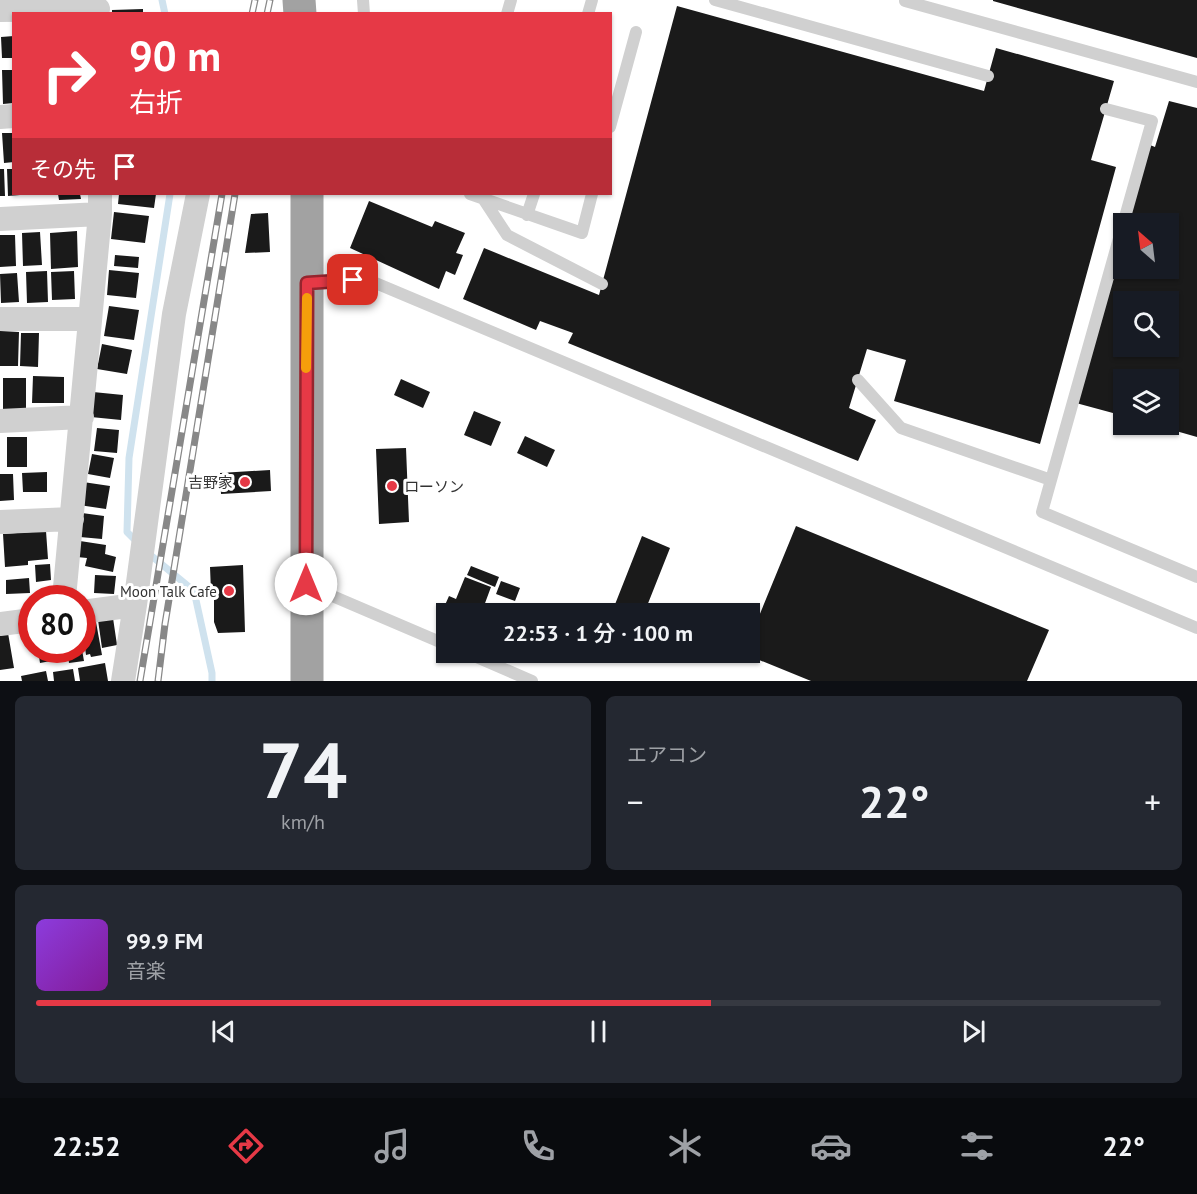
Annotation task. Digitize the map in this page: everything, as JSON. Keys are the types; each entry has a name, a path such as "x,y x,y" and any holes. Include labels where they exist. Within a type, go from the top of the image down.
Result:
{"highway":[{"path":"307,195 307,681"}],"street":[{"path":"0,10 96,7"},
{"path":"123,681 174,314 198,195"},
{"path":"0,219 100,204 65,585"},
{"path":"0,319 90,319"},
{"path":"0,421 81,417"},
{"path":"0,522 72,519"},
{"path":"96,610 135,605"},
{"path":"0,624 18,622"}],"lane":[{"path":"715,0 988,76"},
{"path":"905,1 1197,82"},
{"path":"612,120 636,32"},
{"path":"1106,109 1152,121 1041,512 1197,577"},
{"path":"472,195 582,233 592,195"},
{"path":"528,215 534,195"},
{"path":"484,200 507,235 602,284"},
{"path":"307,283 366,279 1197,628"},
{"path":"858,380 901,428 1051,480"},
{"path":"306,584 436,640"},
{"path":"490,663 532,681"}],"building":[{"path":"1197,0 1197,58 993,1"},
{"path":"677,6 984,91 996,48 1114,81 1091,160 1116,167 1040,444 894,401 906,360 867,349 849,408 876,420 858,461 568,343 573,333 540,321 536,330 463,299 484,248 599,295"},
{"path":"143,9 143,12 112,12 112,10"},
{"path":"12,36 12,58 2,58 1,37"},
{"path":"2,70 12,70 12,103 3,104"},
{"path":"1169,101 1197,108 1197,437 1179,432 1179,369 1113,369 1113,413 1076,403 1113,277 1179,279 1179,213 1131,213 1150,145 1155,147"},
{"path":"2,133 12,133 12,162 4,163"},
{"path":"0,169 4,169 5,196 0,196"},
{"path":"7,169 12,169 12,195 20,195 8,196"},
{"path":"58,195 80,195 81,199 59,200"},
{"path":"119,195 156,195 154,208 118,204"},
{"path":"369,201 432,227 435,221 465,233 456,253 463,255 455,275 446,271 439,289 350,248"},
{"path":"114,212 149,216 145,243 111,239"},
{"path":"268,213 270,252 245,253 251,214"},
{"path":"77,231 78,267 51,269 50,233"},
{"path":"40,232 42,265 23,266 22,233"},
{"path":"0,235 15,235 16,266 0,267"},
{"path":"115,255 139,257 138,268 114,266"},
{"path":"109,270 139,273 136,298 107,295"},
{"path":"47,271 48,302 27,303 26,272"},
{"path":"74,271 75,299 52,300 51,272"},
{"path":"17,273 19,302 1,303 0,274"},
{"path":"109,306 139,310 134,340 104,336"},
{"path":"0,331 19,332 18,366 0,366"},
{"path":"21,333 39,333 38,367 20,366"},
{"path":"102,344 132,350 127,374 97,369"},
{"path":"33,376 64,377 64,403 32,403"},
{"path":"3,378 26,378 26,409 3,409"},
{"path":"401,379 430,392 423,408 394,395"},
{"path":"93,392 123,395 121,420 91,417"},
{"path":"474,411 501,422 491,446 464,435"},
{"path":"97,428 119,430 117,453 94,451"},
{"path":"525,436 555,450 547,467 517,453"},
{"path":"7,437 27,437 27,467 7,467"},
{"name":"ローソン","path":"406,448 409,522 379,524 376,449"},
{"path":"92,454 114,458 110,478 88,474"},
{"name":"吉野家","path":"270,470 271,491 221,494 220,473"},
{"path":"47,472 47,492 23,492 22,473"},
{"path":"0,474 13,474 14,500 0,501"},
{"path":"83,482 110,486 106,509 79,505"},
{"path":"82,513 104,516 102,539 80,537"},
{"path":"796,526 1049,630 1027,681 811,681 760,660 760,614"},
{"path":"46,531 48,559 28,561 28,565 5,567 3,534"},
{"path":"642,536 670,548 648,603 616,603"},
{"path":"80,541 106,545 105,554 116,557 113,572 85,566 87,558 77,557"},
{"path":"50,564 51,580 36,582 35,565"},
{"path":"243,565 245,632 218,633 214,622 214,592 211,592 210,567"},
{"path":"471,566 499,577 495,587 467,575"},
{"path":"95,575 116,576 114,594 96,593"},
{"path":"465,577 491,587 485,603 446,603 449,596 456,599"},
{"path":"29,578 29,585 18,585 18,594 6,594 6,580"},
{"path":"501,581 520,588 515,601 496,594"},
{"path":"113,618 117,645 102,648 98,620"},
{"path":"96,622 102,655 96,656"},
{"path":"8,633 14,668 0,670 0,634"},
{"path":"105,663 108,681 80,681 78,668"},
{"path":"73,669 75,681 54,681 53,672"},
{"path":"46,671 48,681 22,681 21,676"}],"waterway":[{"path":"162,0 165,12"},
{"path":"138,543 127,532 129,458 170,195"},
{"path":"148,553 194,591 212,681"}],"railway":[{"path":"252,12 255,0"},
{"path":"267,12 270,0"},
{"path":"140,681 222,195"},
{"path":"158,681 165,624 235,195"}],"slow traffic":[{"path":"306,368 307,298"}],"place":[{"name":"吉野家","path":"245,482"},
{"name":"ローソン","path":"392,486"},
{"name":"Moon Talk Cafe","path":"229,591"}],"route":[{"path":"306,584 307,283 353,280"}]}
